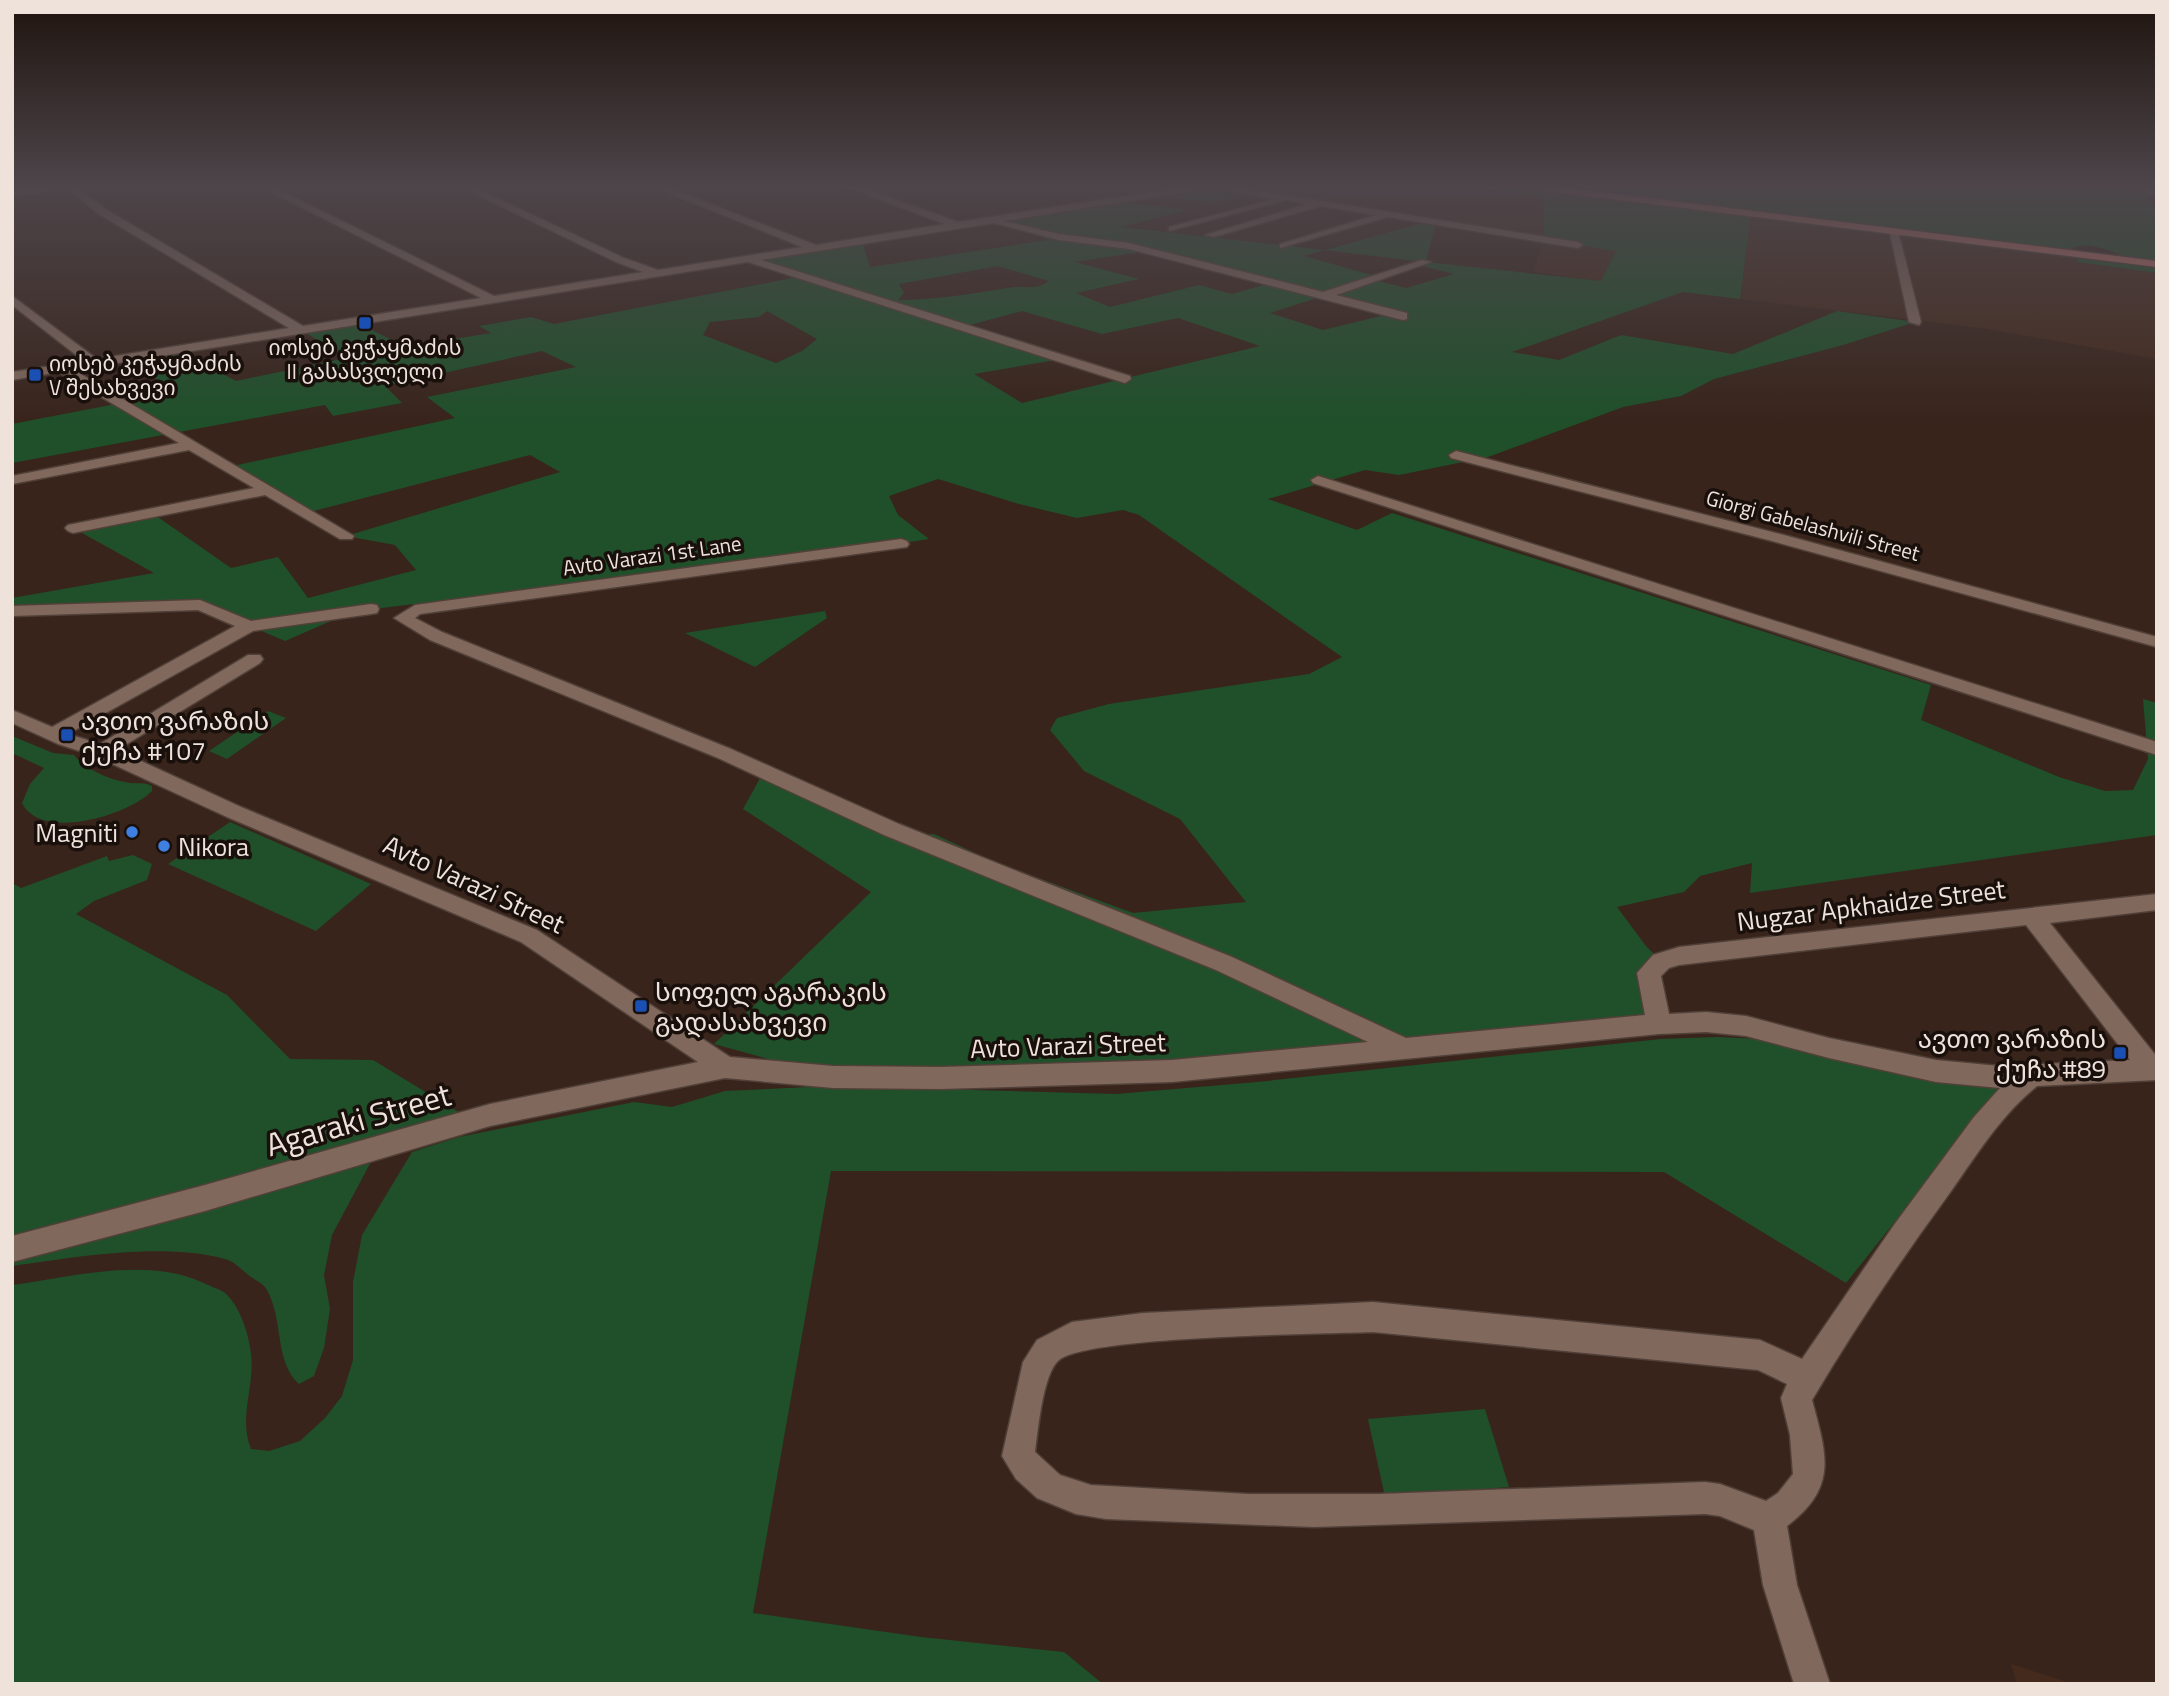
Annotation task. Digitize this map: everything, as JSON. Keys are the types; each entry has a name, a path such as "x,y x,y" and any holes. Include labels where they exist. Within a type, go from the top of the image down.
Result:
{"street":[{"path":"190,264 301,330"},
{"path":"422,264 496,301"},
{"path":"631,264 658,274"},
{"path":"12,376 718,264"},
{"path":"765,264 1125,379"},
{"path":"1199,264 1403,316"},
{"path":"1323,296 1419,264"},
{"path":"1901,264 1915,321"},
{"path":"12,299 95,363"},
{"path":"61,368 346,537"},
{"path":"12,480 191,445"},
{"name":"Giorgi Gabelashvili Street","path":"1456,456 1778,538 2157,642"},
{"path":"1318,480 2157,749"},
{"path":"73,528 267,490"},
{"name":"Avto Varazi 1st Lane","path":"901,544 415,610 403,618 436,636 764,771 907,836 1097,909 1198,954 1254,975 1327,1008 1407,1050"},
{"path":"12,611 200,605 249,626"},
{"path":"54,734 249,626 372,609"},
{"path":"102,751 254,659"},
{"name":"Avto Varazi Street","path":"12,716 102,751 234,812 529,936 725,1067 833,1077 1013,1078 1171,1071 1659,1024 1706,1022 1746,1026 1829,1048 1936,1071 1999,1077 2154,1069"},
{"name":"Nugzar Apkhaidze Street","path":"1659,1024 1649,973 1661,961 1679,956 2157,902"},
{"path":"2031,915 2154,1069"},
{"name":"Agaraki Street","path":"12,1249 205,1198 490,1115 725,1067"},
{"path":"1769,1519 1789,1504 1810,1479 1806,1435 1796,1398 1877,1272 1984,1124 2010,1091 2031,1076"},
{"path":"1769,1519 1720,1500 1705,1498 1318,1510 1228,1510 1091,1500 1060,1493 1036,1479 1018,1456 1034,1373 1047,1350 1072,1337 1143,1328 1373,1317 1760,1355 1808,1378"},
{"path":"1769,1519 1780,1586 1812,1684"}],"shaded area":[{"path":"1536,264 1609,264 1601,281 1534,272"},
{"path":"1744,264 2093,264 2157,273 2157,359 1982,328 1740,299"},
{"path":"2011,1664 2074,1684 2017,1684"}],"green space":[{"path":"763,264 869,264 870,267 889,264 1083,264 1139,279 1076,293 1110,307 1199,285 1232,294 1270,283 1198,264 1333,264 1379,277 1374,280 1406,288 1454,274 1417,265 1419,264 1446,264 1601,281 1609,264 1744,264 1740,299 1683,292 1512,352 1559,360 1621,335 1733,354 1837,311 1915,322 1843,345 1714,379 1681,396 1623,407 1488,457 1399,475 1365,470 1268,499 1357,530 1392,513 1931,685 1921,720 2059,777 2105,791 2133,790 2148,759 2143,699 2157,703 2157,835 1750,893 1752,863 1700,876 1684,892 1617,907 1646,946 1661,961 1659,1024 1426,1050 833,1077 714,1044 871,892 743,809 764,771 907,836 934,834 995,862 1133,913 1246,902 1180,819 1084,771 1050,730 1057,718 1109,704 1309,674 1342,657 1139,515 1123,510 1077,518 1019,504 938,479 889,496 898,515 929,539 832,554 365,610 347,614 285,641 200,605 12,611 12,598 154,573 73,528 152,513 231,568 278,557 308,598 416,570 395,545 346,536 560,472 530,455 306,513 228,467 455,418 427,397 576,367 542,351 385,386 402,403 333,416 325,405 12,463 12,424 178,392 122,359 178,350 236,381 346,358 301,330 357,322 405,347 491,333 479,326 531,317 554,324 798,277","holes":["998,266 1049,281 1035,287 898,300 904,293 899,284","1323,296 1389,314 1323,330 1270,313","767,311 817,339 802,351 776,363 703,335 710,322 759,317","1022,311 1102,334 1178,318 1260,346 1022,403 974,374 1067,358 966,326"]},
{"path":"2093,264 2157,264 2157,273"},
{"path":"825,611 827,618 755,667 685,633"},
{"path":"268,711 286,718 227,759 209,751"},
{"path":"12,736 53,753 74,755 99,774 122,782 149,785 152,786 152,791 141,800 106,816 65,823 47,821 32,815 22,803 30,784 44,768 12,753"},
{"path":"230,822 371,884 316,931 168,864"},
{"path":"133,855 152,864 147,880 94,901 76,914 227,995 290,1059 373,1060 460,1113 12,1241 12,883 21,888 107,856 109,861"},
{"path":"1661,1039 1760,1039 1901,1075 1955,1082 1993,1083 1999,1091 1846,1283 1664,1172 831,1171 753,1613 921,1637 1064,1652 1103,1684 12,1684 12,1285 136,1270 185,1276 223,1292 240,1315 250,1347 252,1366 246,1414 247,1437 251,1449 269,1451 300,1441 325,1418 342,1396 353,1360 353,1282 362,1235 412,1152 459,1137 634,1102 672,1107 725,1091 830,1086 1116,1094 1257,1082"},
{"path":"373,1158 332,1235 324,1275 330,1309 324,1348 314,1376 299,1384 286,1364 276,1315 267,1290 228,1260 201,1254 147,1251 91,1255 12,1266 12,1259"},
{"path":"1485,1409 1509,1487 1385,1497 1368,1419"}],"place":[{"name":"იოსებ კეჭაყმაძის II გასასვლელი","path":"365,323"},
{"name":"იოსებ კეჭაყმაძის V შესახვევი","path":"35,375"},
{"name":"ავთო ვარაზის ქუჩა #107","path":"67,735"},
{"name":"Magniti","path":"132,832"},
{"name":"Nikora","path":"164,846"},
{"name":"სოფელ აგარაკის გადასახვევი","path":"641,1006"},
{"name":"ავთო ვარაზის ქუჩა #89","path":"2120,1053"}]}
